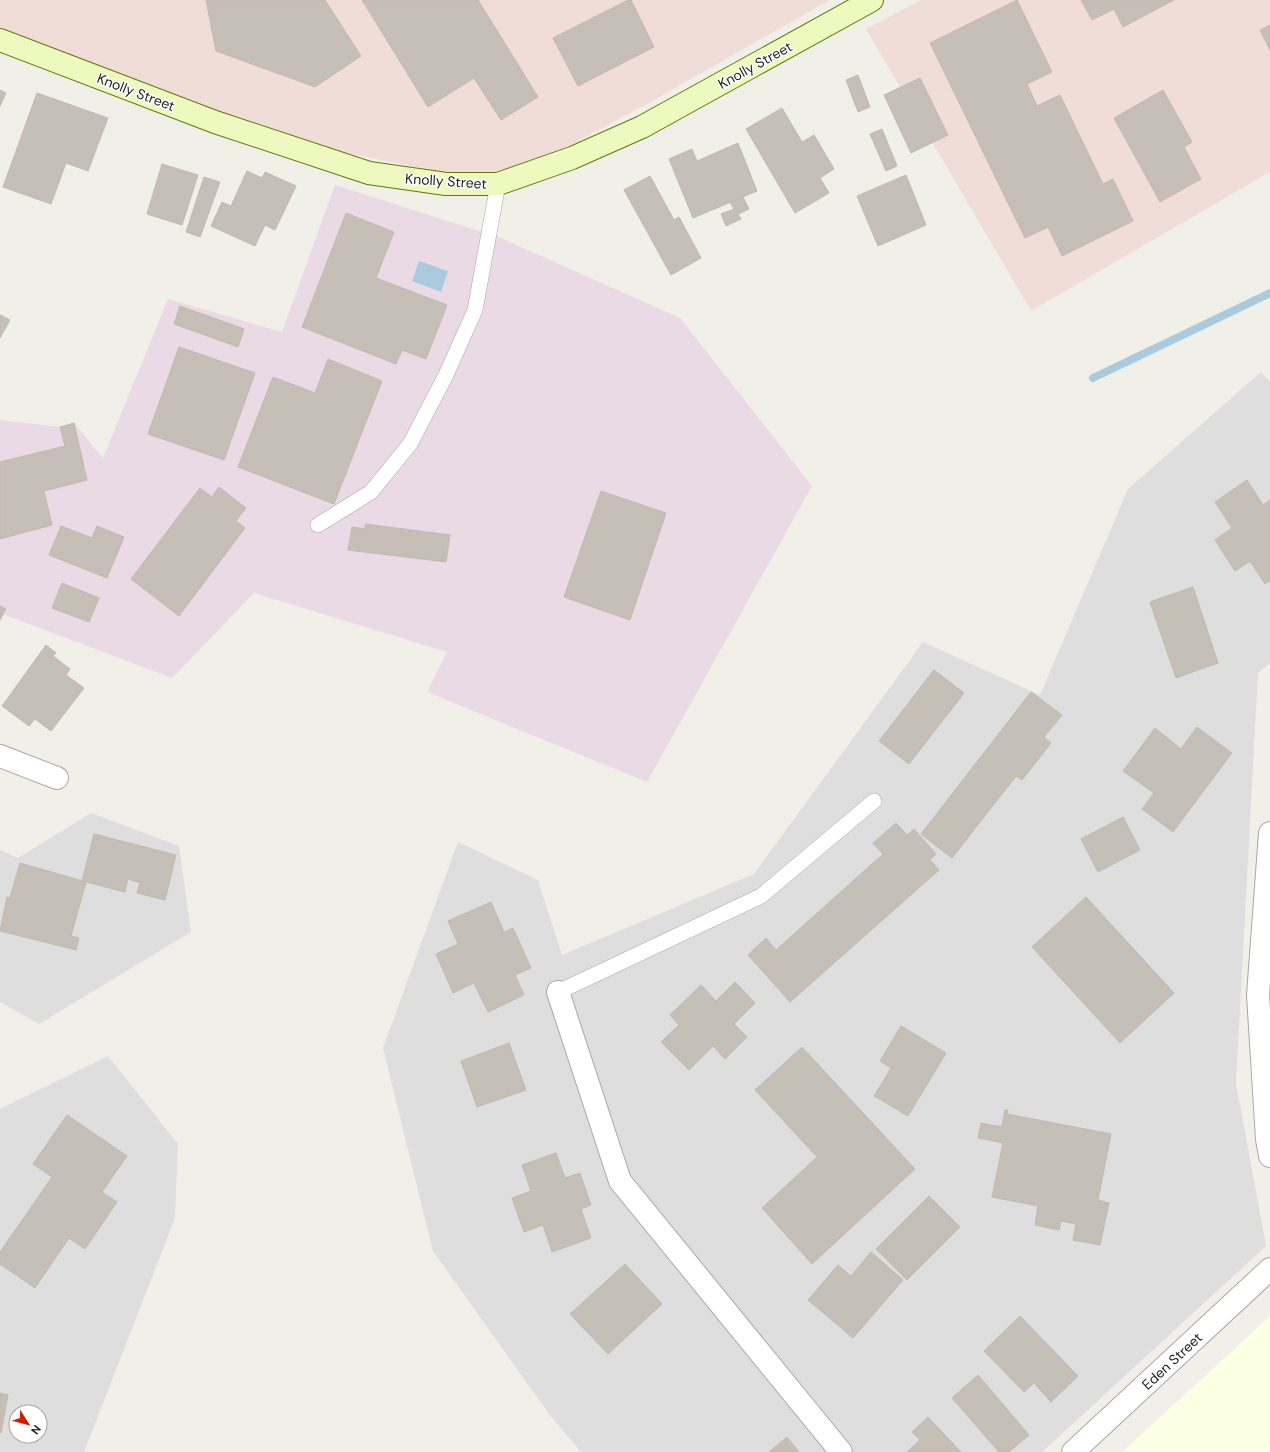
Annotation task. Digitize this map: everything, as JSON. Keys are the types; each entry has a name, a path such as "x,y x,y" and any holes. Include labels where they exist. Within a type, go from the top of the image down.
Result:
{"main road":[{"name":"Knolly Street","path":"0,40 215,122 369,173 446,184 498,184 572,158 642,127 872,0"}],"street":[{"path":"0,756 57,778"},
{"path":"1270,833 1258,995 1267,1139 1270,1156"},
{"path":"558,992 620,1182 841,1452"},
{"name":"Eden Street","path":"1073,1452 1270,1270"}],"lane":[{"path":"318,525 371,492 410,444 446,375 475,310 498,184"},
{"path":"558,992 761,896 874,801"}],"shaded area":[{"path":"0,0 830,0 656,99 498,184 226,128 0,31"},
{"path":"921,0 1270,0 1270,172 1031,311 866,29"},
{"path":"335,185 501,238 680,318 812,486 647,782 427,692 447,652 254,593 172,678 0,613 0,420 60,427 74,423 103,458 168,299 282,332"},
{"path":"1261,372 1270,382 1270,663 1258,673 1236,1083 1266,1246 1042,1452 581,1452 549,1414 433,1251 383,1048 458,842 538,880 562,955 754,874 923,642 1040,695 1128,489"},
{"path":"91,813 179,846 191,932 39,1024 0,1002 0,850 18,858"},
{"path":"108,1056 178,1144 175,1218 84,1452 0,1452 0,1109"},
{"path":"1270,1316 1270,1452 1122,1452"}],"water":[{"path":"419,261 448,271 441,292 412,281"}],"building":[{"path":"206,0 325,0 361,56 315,87 216,51"},
{"path":"362,0 478,0 538,97 501,120 474,78 428,107"},
{"path":"628,0 631,0 654,47 578,86 553,38"},
{"path":"1017,0 1052,72 1027,84 1037,106 1060,95 1103,184 1113,179 1133,221 1062,256 1048,227 1025,238 930,43"},
{"path":"1081,0 1174,0 1123,27 1114,9 1092,20"},
{"path":"1270,25 1270,50 1260,30"},
{"path":"858,75 870,107 858,112 846,80"},
{"path":"920,78 948,135 911,153 884,95"},
{"path":"0,90 6,93 0,106"},
{"path":"1163,90 1192,142 1184,147 1201,179 1160,202 1114,118"},
{"path":"37,93 108,118 88,171 66,163 51,204 3,187"},
{"path":"782,108 802,142 814,135 834,169 820,178 829,193 795,213 746,129"},
{"path":"882,129 897,166 886,171 870,134"},
{"path":"738,143 757,191 693,218 669,159 692,149 697,161"},
{"path":"162,164 198,175 182,225 147,214"},
{"path":"247,171 262,178 265,172 296,186 275,230 265,225 255,246 211,226 222,202 231,206"},
{"path":"906,175 926,225 878,246 857,196"},
{"path":"650,176 674,220 679,217 701,258 671,275 624,190"},
{"path":"204,177 220,182 200,237 186,232"},
{"path":"743,197 749,209 738,214 741,219 726,226 721,214 734,209 730,202"},
{"path":"346,213 394,232 376,278 447,305 426,359 402,350 396,364 302,327"},
{"path":"180,306 244,329 238,347 174,324"},
{"path":"0,315 10,320 0,338"},
{"path":"179,347 255,373 224,460 148,434"},
{"path":"328,359 382,381 334,504 238,467 273,377 315,393"},
{"path":"74,423 87,480 44,491 52,525 0,539 0,462 65,446 60,427"},
{"path":"1247,480 1263,505 1270,500 1270,581 1265,584 1250,561 1235,571 1215,540 1232,528 1215,502"},
{"path":"219,487 246,508 236,521 245,528 179,616 131,579 200,488 212,497"},
{"path":"601,491 666,513 630,620 564,597"},
{"path":"365,524 450,535 446,562 348,550 352,527 365,529"},
{"path":"61,526 92,538 97,526 124,537 107,578 49,555"},
{"path":"62,583 99,598 89,622 52,608"},
{"path":"1193,587 1218,663 1176,678 1150,602"},
{"path":"0,606 6,609 0,620"},
{"path":"46,645 56,653 53,656 70,669 66,675 84,688 51,731 35,719 29,726 2,706"},
{"path":"934,670 964,693 909,764 879,741"},
{"path":"1031,692 1062,715 1044,737 1051,743 1022,780 1016,776 952,858 921,834"},
{"path":"1197,727 1232,753 1173,832 1142,809 1154,793 1123,771 1155,728 1181,749"},
{"path":"1123,817 1140,850 1098,872 1081,839"},
{"path":"896,823 907,835 914,829 936,854 930,860 939,870 790,1002 748,955 766,938 776,950 883,854 873,843"},
{"path":"94,834 176,855 165,900 137,893 140,883 128,879 125,892 82,881"},
{"path":"20,863 86,882 71,936 79,938 76,950 0,931 7,897 10,898"},
{"path":"1086,897 1174,993 1120,1043 1032,947"},
{"path":"491,902 504,932 513,928 531,968 515,975 524,995 488,1012 474,983 453,993 436,954 458,944 448,921"},
{"path":"735,982 755,1003 734,1024 747,1037 725,1059 713,1046 689,1070 661,1042 679,1025 670,1015 701,985 716,1001"},
{"path":"901,1026 946,1053 908,1116 874,1096 891,1068 880,1061"},
{"path":"509,1043 526,1090 477,1107 461,1061"},
{"path":"802,1047 915,1169 812,1264 762,1208 817,1157 755,1090"},
{"path":"1005,1110 1008,1110 1007,1114 1111,1134 1098,1200 1109,1203 1100,1245 1073,1240 1076,1224 1061,1221 1059,1230 1035,1225 1038,1206 992,1197 1003,1143 978,1138 981,1123 1002,1127"},
{"path":"67,1115 127,1156 102,1192 117,1202 85,1249 69,1238 35,1288 0,1264 0,1252 52,1177 33,1164"},
{"path":"556,1153 565,1178 580,1173 591,1205 581,1209 591,1238 552,1252 543,1225 524,1232 512,1198 531,1191 522,1165"},
{"path":"929,1196 960,1227 907,1280 876,1249"},
{"path":"871,1252 903,1280 853,1338 808,1300 838,1265 851,1276"},
{"path":"625,1264 662,1304 608,1354 570,1314"},
{"path":"1020,1316 1078,1376 1051,1402 1034,1383 1024,1392 984,1351"},
{"path":"978,1375 1029,1435 1009,1452 999,1452 952,1398"},
{"path":"0,1393 8,1395 1,1433 0,1433"},
{"path":"928,1417 961,1452 907,1452 920,1440 912,1432"},
{"path":"787,1437 799,1452 769,1452"}],"waterway":[{"path":"1093,378 1270,293"}]}
